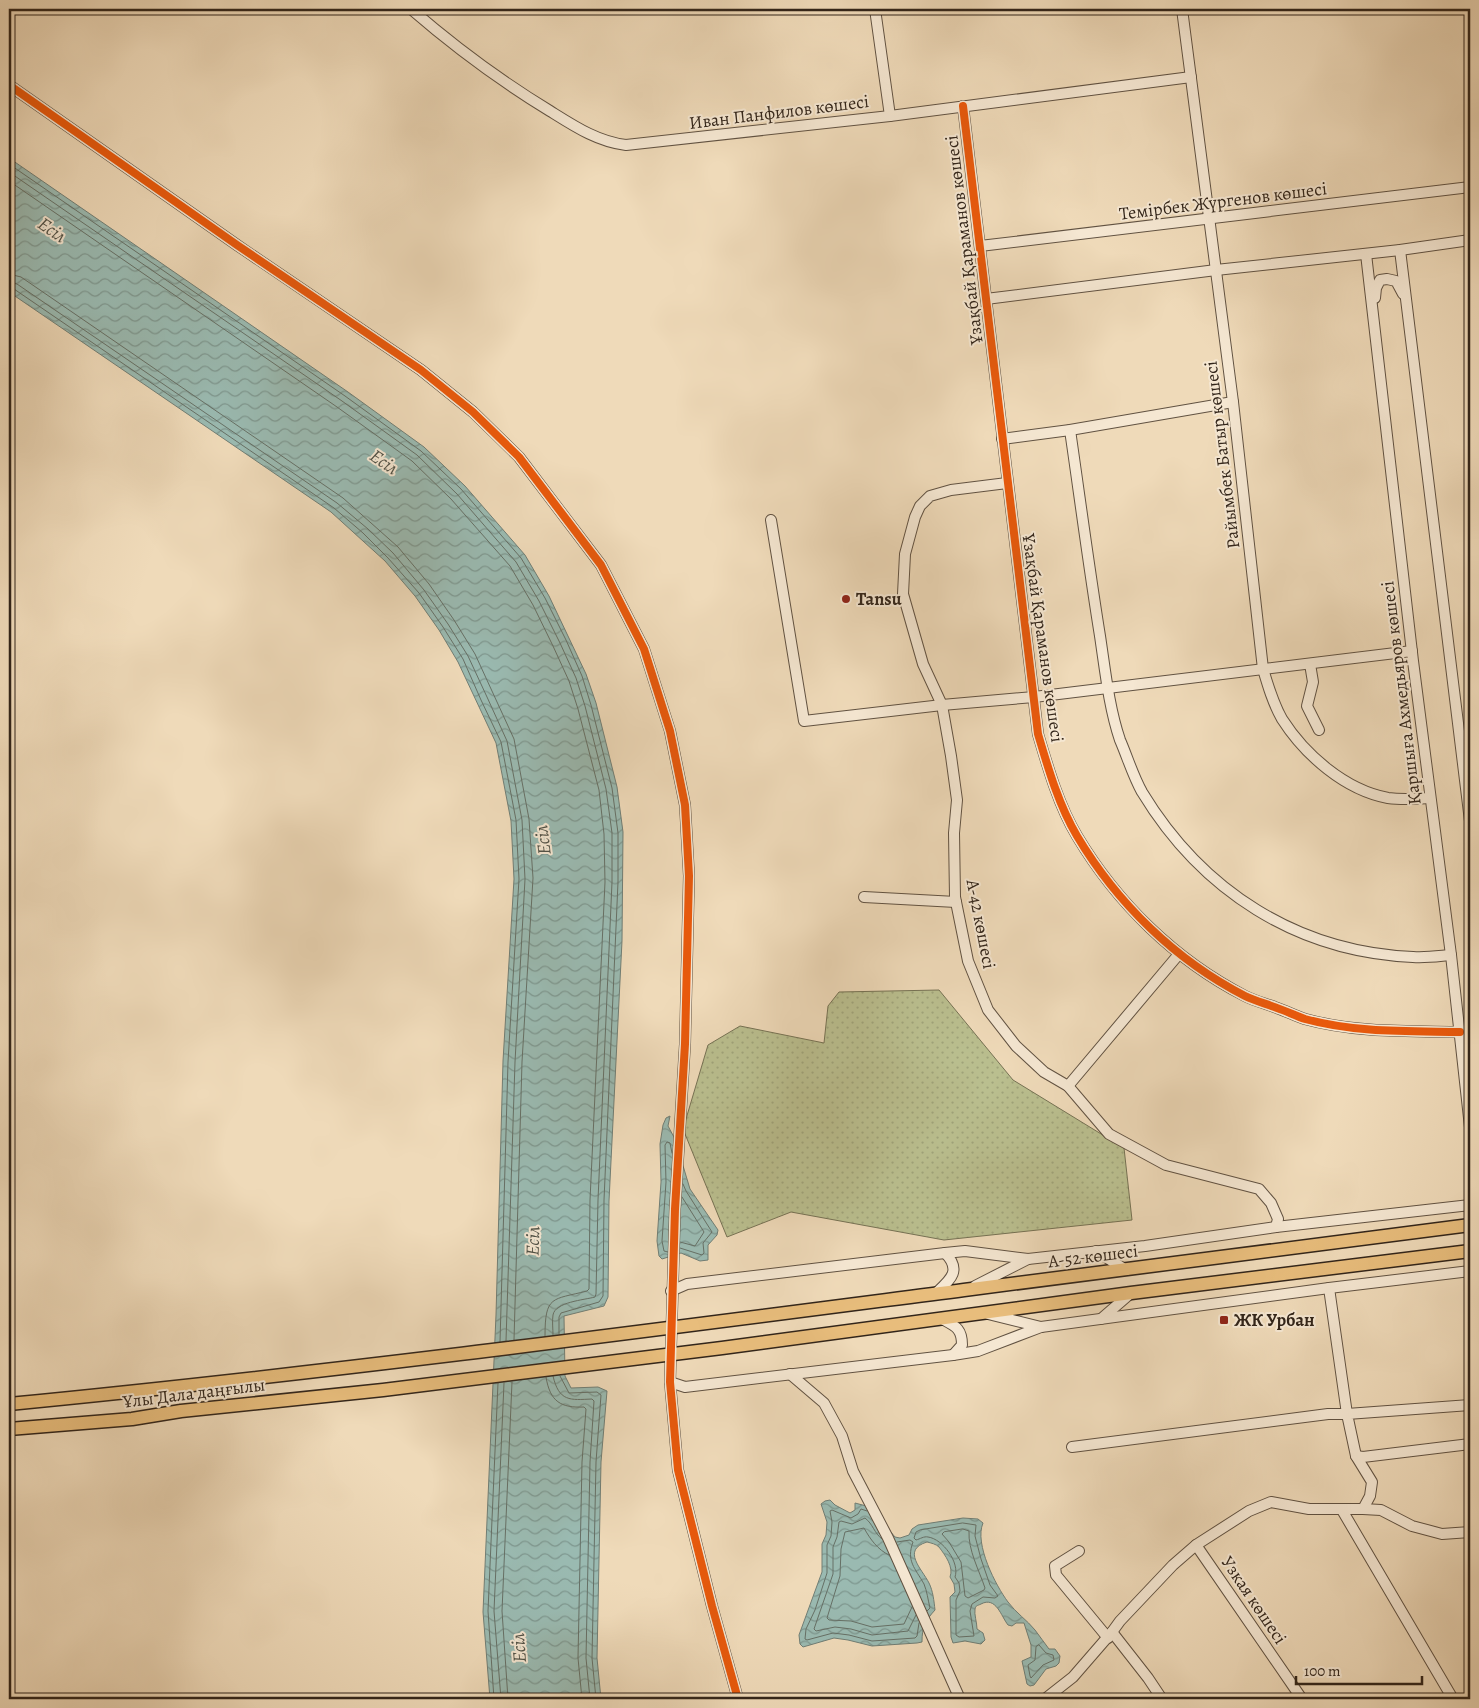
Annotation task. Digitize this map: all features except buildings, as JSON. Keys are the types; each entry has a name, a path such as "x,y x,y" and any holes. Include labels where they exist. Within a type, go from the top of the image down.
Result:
{"main road":[{"name":"А-52 көшесі","path":"721,1323 1470,1225"},
{"path":"942,1319 983,1312 1470,1251"},
{"name":"Ұлы Дала даңғылы","path":"9,1429 132,1419 180,1411 383,1390 942,1319"},
{"name":"Ұлы Дала даңғылы","path":"9,1404 190,1386 721,1323"}],"street":[{"name":"Иван Панфилов көшесі","path":"411,9 440,35 511,88 589,134 611,144 637,145 890,116 1191,77"},
{"path":"876,9 890,116"},
{"name":"Райымбек Батыр көшесі","path":"1182,9 1210,219 1263,669 1272,698 1282,718 1299,742 1338,776 1364,790 1388,798 1430,798"},
{"path":"9,85 237,245 421,370 465,406 518,456 601,565 644,649 670,731 685,805 689,876 685,1044 671,1291 670,1382 678,1470 712,1606 738,1699"},
{"name":"Ұзақбай Қараманов көшесі","path":"963,106 1038,734 1053,782 1076,835 1110,885 1155,933 1201,970 1246,996 1305,1019 1351,1028 1394,1032 1460,1032"},
{"name":"Темірбек Жүргенов көшесі","path":"980,246 1470,187"},
{"path":"986,299 1470,240"},
{"path":"1400,250 1470,821"},
{"name":"Қаршыға Ахмедьяров көшесі","path":"1366,254 1470,1127"},
{"path":"1374,312 1376,288 1380,280 1388,278 1396,281 1406,302"},
{"path":"1002,439 1070,430 1232,402"},
{"path":"1070,430 1088,565 1108,688 1120,738 1141,790 1165,826 1196,863 1227,891 1258,911 1295,931 1333,945 1367,952 1414,957 1451,955"},
{"name":"А-42 көшесі","path":"1007,482 951,490 930,496 920,506 904,554 903,594 923,664 942,705 951,756 957,800 954,833 956,902 968,961 988,1010 1016,1046 1044,1072 1068,1086 1110,1134 1166,1165 1259,1189 1271,1203 1278,1219 1276,1227"},
{"path":"771,520 804,721 942,705 1034,697 1412,651"},
{"path":"1310,664 1313,682 1307,706 1319,730"},
{"path":"864,898 956,902"},
{"path":"1068,1086 1179,954"},
{"path":"671,1291 687,1284 945,1253 965,1251 1028,1259 1096,1252 1276,1227 1470,1205"},
{"path":"1096,1252 1126,1270"},
{"path":"935,1294 950,1279 954,1269 951,1259 945,1253"},
{"path":"970,1289 1028,1259"},
{"path":"670,1382 685,1387 953,1355 978,1351 1040,1328 1329,1288 1470,1271"},
{"path":"1329,1288 1356,1456 1372,1482 1370,1496 1362,1509"},
{"path":"1100,1320 1131,1293"},
{"path":"983,1312 1040,1328"},
{"path":"942,1319 956,1327 962,1334 962,1345 953,1355"},
{"path":"790,1374 824,1403 842,1436 853,1471 888,1538 960,1699"},
{"path":"1072,1447 1328,1414 1470,1405"},
{"path":"1356,1456 1363,1457 1470,1444"},
{"path":"1045,1699 1073,1677 1120,1621 1172,1565 1196,1545 1249,1511 1271,1502 1309,1509 1381,1510 1412,1526 1442,1534 1470,1532"},
{"path":"1342,1510 1453,1699"},
{"name":"Узкая көшесі","path":"1196,1545 1302,1699"},
{"path":"1079,1551 1055,1566 1056,1574 1148,1678 1162,1699"}],"green space":[{"path":"939,990 1013,1080 1124,1148 1132,1220 944,1240 791,1212 727,1237 683,1129 708,1045 740,1026 824,1043 828,1006 839,992"}],"water":[{"name":"Есіл","path":"9,158 348,392 424,447 465,486 525,555 549,596 586,674 596,703 617,787 623,832 622,941 609,1201 608,1297 604,1306 564,1316 565,1376 571,1388 598,1387 607,1391 601,1462 597,1658 601,1699 490,1699 483,1612 496,1315 503,1061 514,879 511,821 496,743 458,662 439,630 415,596 385,561 331,512 9,292"},
{"path":"670,1116 668,1126 675,1139 690,1189 718,1230 717,1235 708,1245 708,1260 700,1261 681,1253 662,1259 659,1256 657,1241 661,1182 660,1144 663,1125 666,1118"},
{"path":"830,1500 850,1513 855,1510 855,1503 870,1507 895,1537 900,1538 909,1535 912,1529 918,1525 963,1518 978,1519 983,1523 981,1542 992,1576 1011,1606 1032,1626 1049,1649 1055,1649 1060,1656 1059,1663 1046,1669 1034,1685 1030,1686 1027,1684 1022,1661 1031,1657 1031,1645 1024,1623 1008,1625 997,1608 991,1603 986,1602 976,1606 975,1609 977,1629 983,1633 985,1640 981,1644 965,1641 953,1643 951,1637 950,1597 955,1592 954,1584 950,1577 950,1565 939,1547 927,1542 919,1545 914,1555 930,1586 935,1610 925,1624 922,1642 872,1646 834,1638 803,1647 800,1644 799,1635 822,1572 822,1544 826,1535 827,1522 821,1504"}],"cycle path":[{"path":"9,85 237,245 421,370 473,412 519,457 601,565 644,649 670,731 685,805 689,876 685,1044 675,1209 670,1382 678,1470 712,1606 738,1699"},
{"path":"963,106 1038,734 1055,786 1077,836 1110,884 1150,928 1195,965 1219,982 1245,996 1305,1019 1324,1024 1363,1029 1460,1032"}],"place":[{"name":"Tansu","path":"846,599"},
{"name":"ЖК Урбан","path":"1224,1320"}]}
